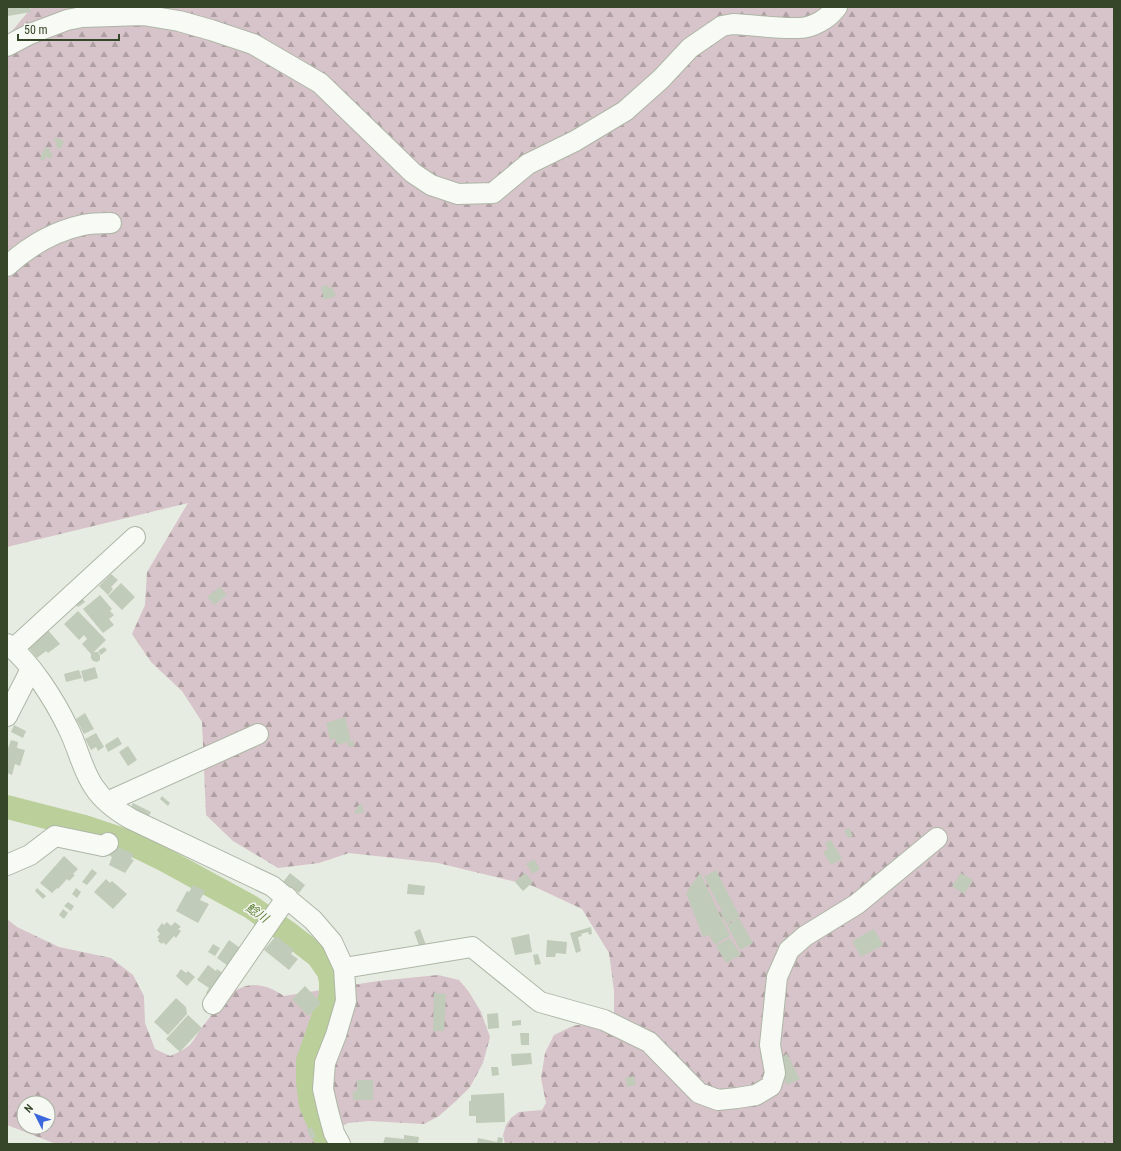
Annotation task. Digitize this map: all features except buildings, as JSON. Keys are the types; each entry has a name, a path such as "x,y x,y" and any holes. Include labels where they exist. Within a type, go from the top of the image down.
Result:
{"street":[{"path":"7,46 30,34 67,20 82,17 143,15 179,21 211,30 253,44 320,83 412,173 431,185 458,194 493,193 528,164 575,141 625,111 661,79 690,48 722,26 733,24 801,28 815,24 832,13 837,7"},
{"path":"7,266 22,252 62,231 84,225 111,223"},
{"path":"135,537 10,647 38,676 68,728 94,788 107,802 131,820 272,886 313,920 332,942 344,968 346,1001 326,1063 324,1089 334,1133 340,1144"},
{"path":"7,716 31,669"},
{"path":"107,802 258,734"},
{"path":"7,865 30,855 55,836 103,846 108,843"},
{"path":"344,968 472,946 540,1002 604,1020 649,1042 699,1093 718,1100 756,1095 771,1086 775,1073 770,1045 777,977 789,950 805,936 857,904 937,838"},
{"path":"213,1004 287,897"}],"green space":[{"path":"32,7 1114,7 1114,1144 505,1144 503,1135 506,1125 511,1118 519,1112 542,1110 546,1103 541,1078 545,1053 554,1035 573,1026 614,1018 614,991 609,953 582,909 533,886 438,863 349,853 319,863 278,868 233,841 206,815 202,722 182,691 151,662 132,634 145,605 147,572 188,503 7,547 7,37"},
{"path":"7,919 17,927 59,947 111,958 133,975 144,996 145,1023 155,1049 170,1056 183,1050 191,1044 209,1018 226,998 245,986 257,985 269,988 284,996 378,981 438,975 459,980 469,992 481,1012 490,1037 483,1063 470,1087 439,1116 424,1124 369,1121 348,1123 325,1136 320,1144 56,1144 33,1135 56,1135 56,1095 16,1095 16,1128 7,1125"}],"waterway":[{"name":"鯰川","path":"7,807 81,826 126,841 163,859 251,907 318,956 329,972 331,995 308,1061 308,1082 311,1105 328,1144"}]}
